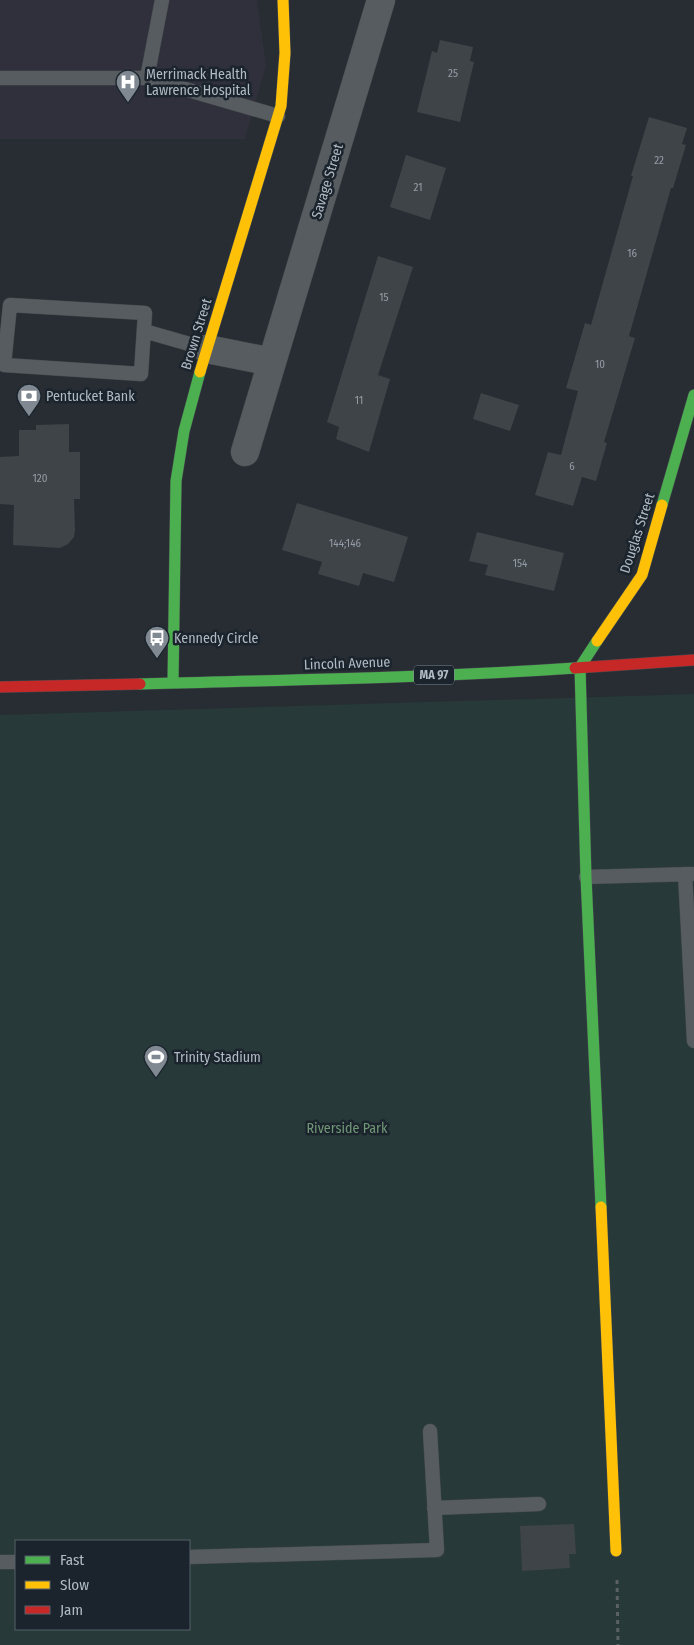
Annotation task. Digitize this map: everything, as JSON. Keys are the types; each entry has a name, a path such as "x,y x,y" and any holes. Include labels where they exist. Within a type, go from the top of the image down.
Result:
{"street":[{"name":"Brown Street","path":"173,683 176,481 184,430 278,116 285,74 283,0"},
{"name":"Savage Street","path":"244,452 381,0"},
{"path":"207,349 272,362"},
{"name":"Douglas Street","path":"580,667 642,574 694,395"},
{"name":"Lincoln Avenue","path":"0,687 519,672 694,660"},
{"path":"580,667 586,877 616,1551"}],"lane":[{"path":"146,78 162,0"},
{"path":"0,78 146,78 278,116"},
{"path":"10,305 145,314 144,331 141,374 4,365 10,305"},
{"path":"144,331 207,349"},
{"path":"586,877 689,874 694,1041"},
{"path":"190,1557 437,1550 430,1431"},
{"path":"434,1508 538,1504"},
{"path":"0,1562 15,1562"}],"path":[{"path":"616,1551 618,1645"}],"shaded area":[{"name":"Merrimack Health Lawrence Hospital","path":"0,0 257,0 266,66 245,139 0,139"}],"green space":[{"name":"Riverside Park","path":"694,694 694,1645 0,1645 0,715"}],"building":[{"path":"440,40 473,47 470,61 474,62 460,122 417,112 432,51 437,53"},
{"path":"649,117 687,128 682,144 686,145 673,188 671,188 629,336 635,338 604,442 607,443 596,481 582,477 573,506 535,495 548,452 561,455 578,391 566,388 585,323 591,325"},
{"path":"406,155 446,168 430,220 390,207"},
{"path":"378,256 413,267 378,375 390,379 369,452 336,439 339,427 327,422"},
{"path":"481,393 519,405 510,431 473,419"},
{"path":"69,424 69,452 80,452 80,499 74,499 74,537 68,544 60,548 13,545 14,505 0,504 0,457 19,456 19,430 36,430 36,425"},
{"path":"297,503 408,537 394,582 363,573 359,586 318,574 322,562 282,550"},
{"path":"477,532 564,553 554,591 485,575 488,565 469,561"},
{"path":"574,1524 576,1554 569,1554 570,1568 522,1571 520,1526"}],"traffic: fast":[{"path":"173,683 176,481 184,431 200,372"},
{"path":"662,505 694,395"},
{"path":"597,641 580,667 586,877 601,1207"},
{"path":"140,684 412,676 575,668"}],"traffic: slow":[{"path":"200,372 281,106 285,53 283,0"},
{"path":"597,641 642,575 662,505"},
{"path":"601,1207 616,1551"}],"traffic: jam":[{"path":"575,668 694,660"},
{"path":"0,687 140,684"}],"place":[{"name":"Merrimack Health Lawrence Hospital","path":"128,103"},
{"name":"Pentucket Bank","path":"29,417"},
{"name":"Kennedy Circle","path":"157,659"},
{"name":"Trinity Stadium","path":"156,1078"}]}
